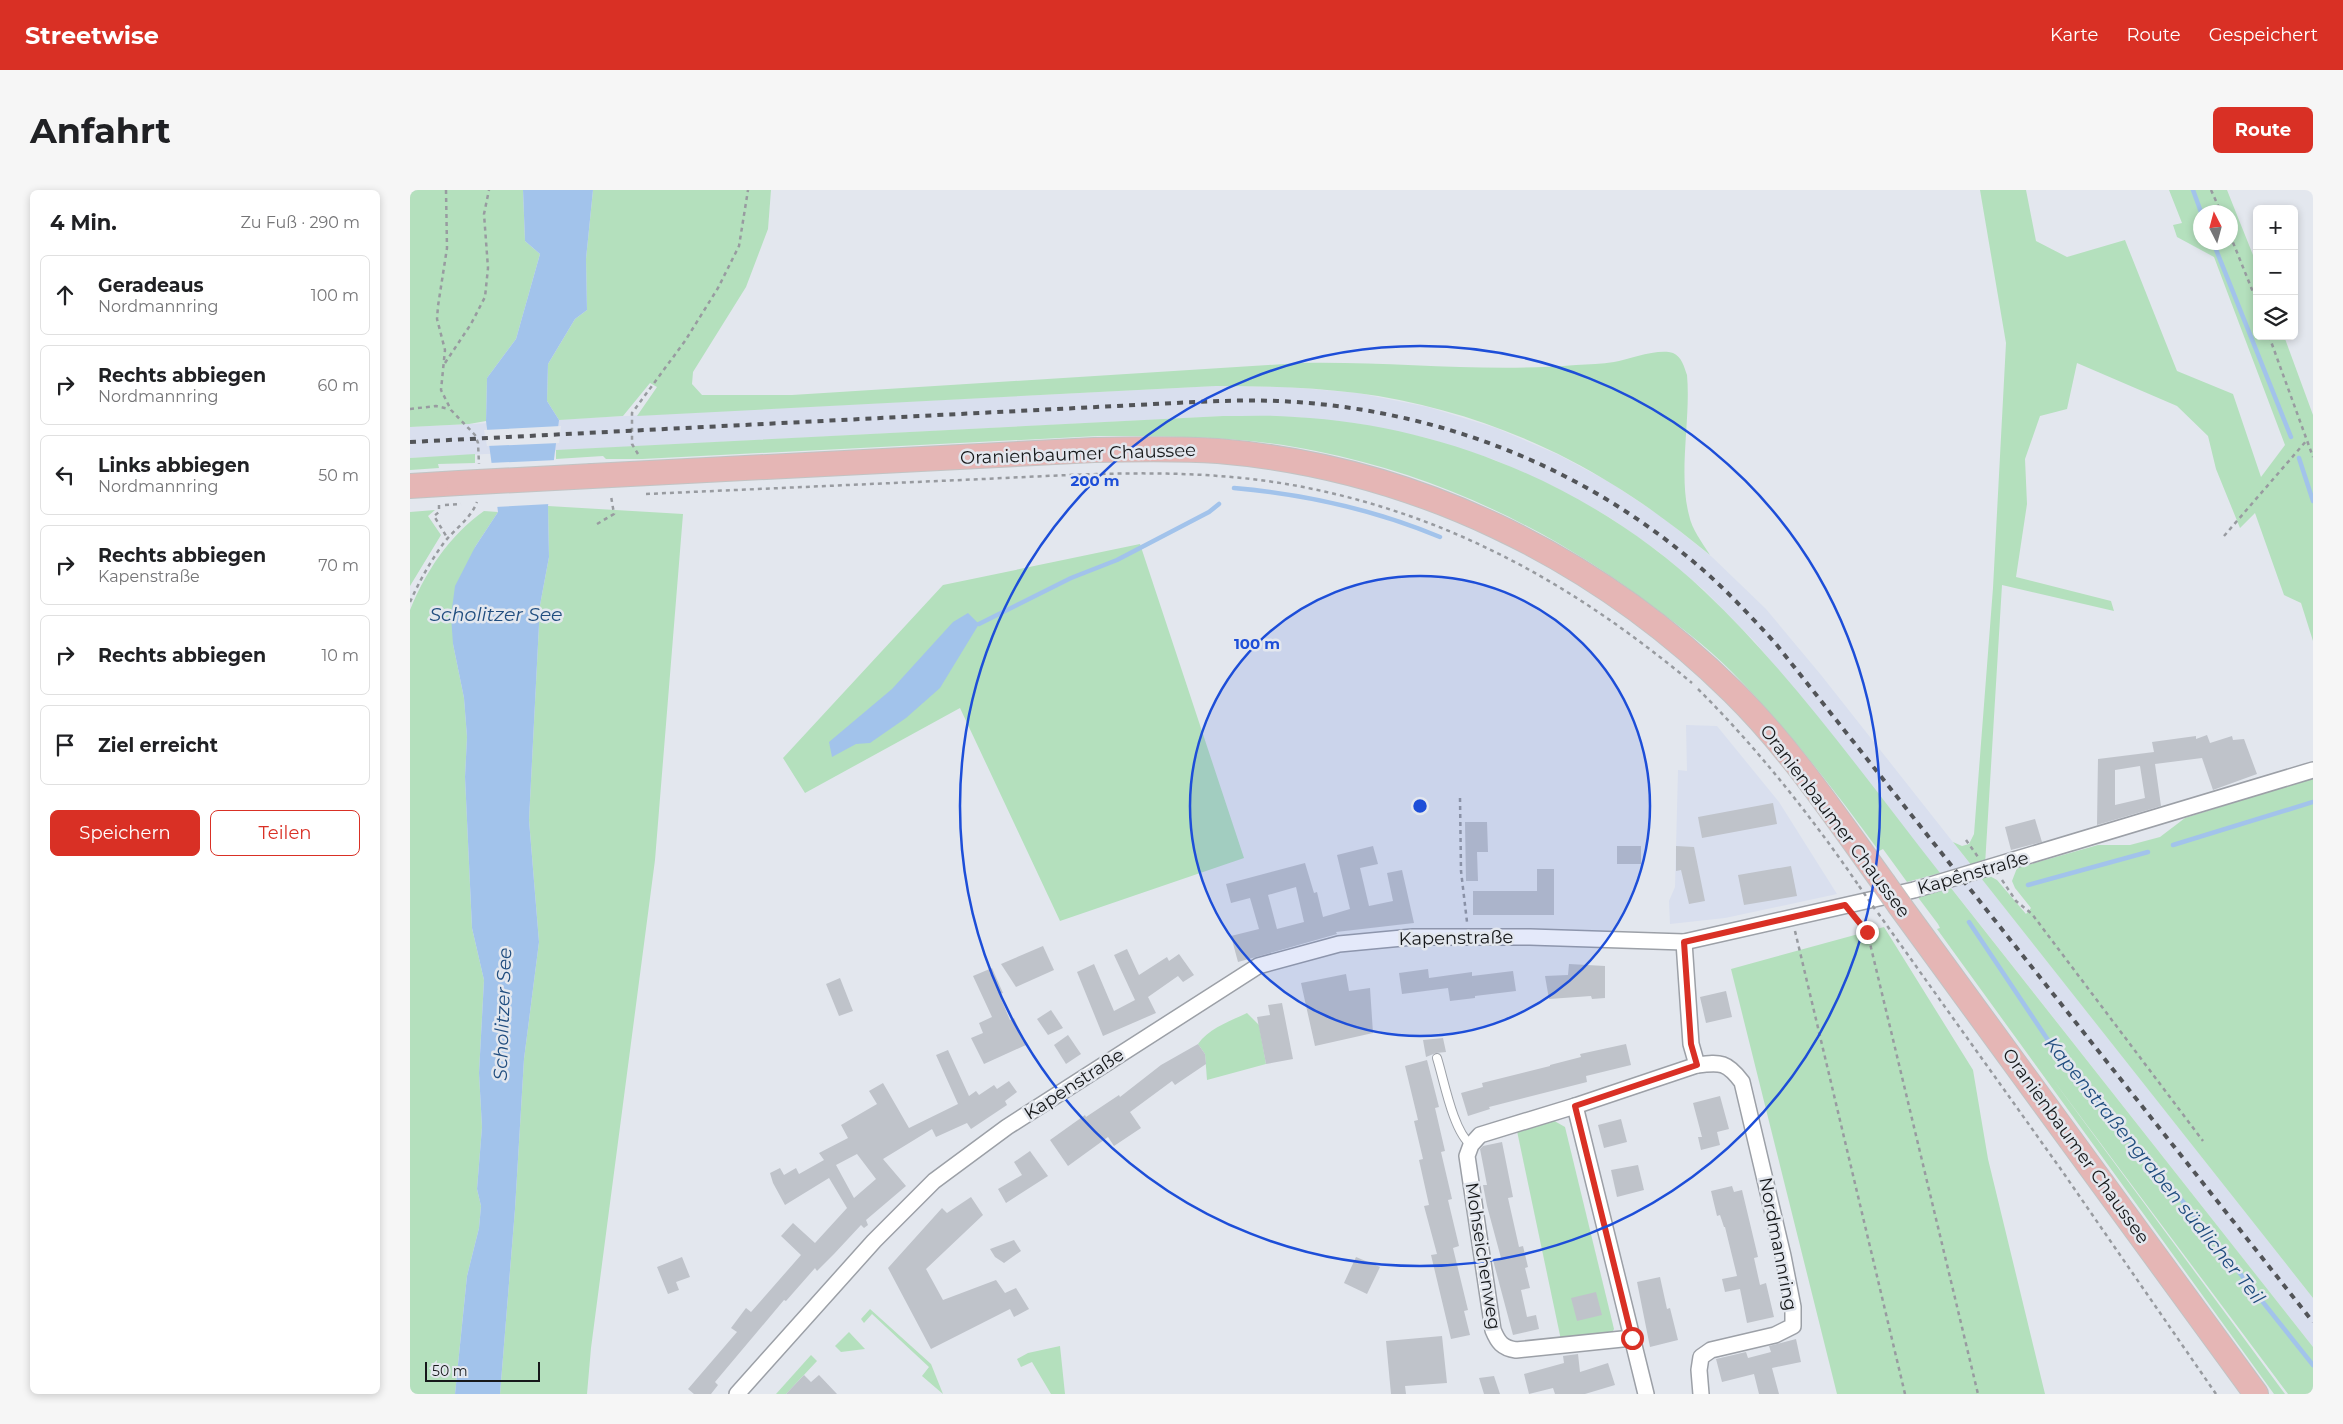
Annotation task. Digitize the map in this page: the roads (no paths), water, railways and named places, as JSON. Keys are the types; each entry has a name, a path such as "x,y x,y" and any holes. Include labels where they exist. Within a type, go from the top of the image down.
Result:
{"main road":[{"name":"Oranienbaumer Chaussee","path":"410,486 459,483 597,486 1094,450 1216,451 1344,471 1406,489 1481,518 1542,549 1599,583 1675,641 1733,692 1782,746 1883,882 2248,1390"}],"street":[{"name":"Kapenstraße","path":"737,1394 867,1248 934,1181 1006,1127 1258,966 1339,944 1413,937 1684,942 1914,890 1962,877 2313,770"},
{"path":"1684,942 1691,1044 1697,1065"},
{"name":"Nordmannring","path":"1575,1106 1697,1065 1715,1063 1732,1068 1742,1082 1793,1307 1792,1326 1775,1336 1711,1350 1701,1357 1701,1394"},
{"path":"1471,1144 1480,1135 1575,1106 1646,1394"},
{"name":"Mohseichenweg","path":"1471,1144 1467,1156 1493,1330 1497,1340 1505,1348 1516,1350 1632,1338"}],"lane":[{"path":"1437,1058 1458,1128 1464,1139 1471,1144"}],"water":[{"name":"Scholitzer See","path":"523,190 593,190 586,259 587,310 575,319 548,364 547,401 559,420 548,506 549,557 540,605 529,820 539,942 524,1059 515,1209 500,1394 455,1394 467,1276 479,1228 481,1206 477,1189 482,1127 479,1073 484,980 472,928 465,777 467,737 464,698 453,644 451,616 455,586 475,547 498,512 486,421 487,378 516,339 540,254 525,241"},
{"path":"968,613 979,624 940,688 906,718 870,743 856,744 832,757 829,742 892,689 953,622"}],"waterway":[{"path":"2193,190 2198,205"},
{"path":"2216,250 2291,437"},
{"path":"2299,458 2313,501"},
{"path":"1234,488 1287,494 1365,511 1440,537"},
{"path":"979,624 1071,578 1117,560 1209,512 1219,504"},
{"name":"Kapenstraßengraben südlicher Teil","path":"2173,845 2313,802"},
{"name":"Kapenstraßengraben südlicher Teil","path":"2028,885 2148,852"},
{"name":"Kapenstraßengraben südlicher Teil","path":"1969,922 2064,1064 2172,1188 2313,1365"}],"railway":[{"path":"410,442 1175,403 1266,401 1296,402 1349,408 1401,417 1452,431 1502,448 1550,469 1597,494 1642,522 1684,554 1732,597 1776,644 2313,1322"}]}
